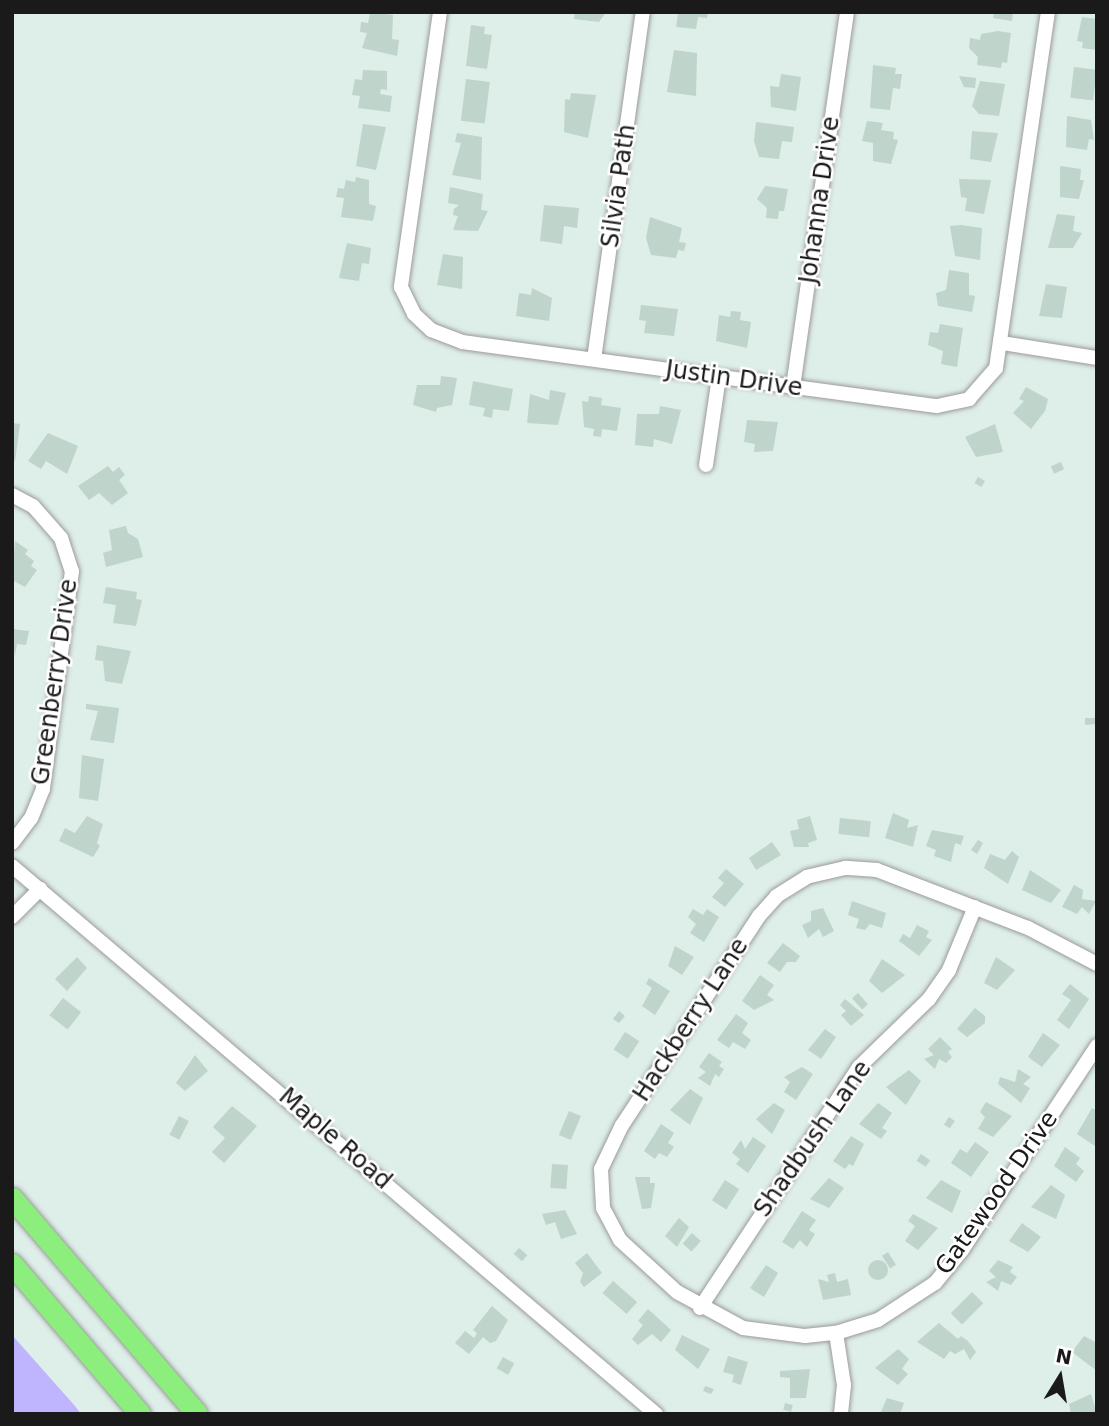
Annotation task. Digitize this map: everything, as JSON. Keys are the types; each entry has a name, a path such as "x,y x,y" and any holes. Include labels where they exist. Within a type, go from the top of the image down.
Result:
{"highway":[{"path":"12,1198 197,1414"},
{"path":"12,1264 140,1414"}],"street":[{"name":"Justin Drive","path":"440,12 401,287 414,314 431,330 462,342 937,407 953,405 981,388 996,368 1002,343 1048,12"},
{"name":"Silvia Path","path":"594,359 643,12"},
{"name":"Johanna Drive","path":"793,387 847,12"},
{"path":"1002,343 1097,358"},
{"path":"706,465 719,377"},
{"name":"Greenberry Drive","path":"12,495 33,506 61,538 72,571 43,789 31,818 12,843"},
{"name":"Maple Road","path":"12,866 656,1414"},
{"name":"Hackberry Lane","path":"835,1333 771,1334 743,1328 700,1308 620,1240 603,1208 601,1169 622,1125 759,916 776,896 807,877 845,868 877,870 975,907 1097,964"},
{"path":"12,917 40,889"},
{"name":"Shadbush Lane","path":"700,1308 859,1067 929,999 949,970 975,907"},
{"name":"Gatewood Drive","path":"835,1333 878,1320 935,1283 962,1250 1097,1046"},
{"path":"835,1333 844,1385 841,1414"}],"shaded area":[{"path":"12,1335 75,1406 81,1414 12,1414"}],"building":[{"path":"575,12 606,12 599,22 574,19"},
{"path":"708,12 707,18 698,17 696,29 676,27 678,13"},
{"path":"994,12 1013,12 1012,21 993,18"},
{"path":"370,14 393,15 392,39 399,40 397,56 362,48 367,33 360,32 361,22 368,23"},
{"path":"1082,17 1097,19 1097,50 1082,48 1083,42 1077,41"},
{"path":"471,25 485,27 484,34 492,35 487,69 466,66"},
{"path":"998,31 1011,33 1007,63 1002,62 1001,68 977,65 978,57 969,48 970,38 980,40 981,34"},
{"path":"674,50 697,53 696,96 667,92"},
{"path":"873,65 896,68 895,74 902,74 900,89 893,88 890,110 870,108"},
{"path":"1074,67 1097,70 1093,101 1070,98"},
{"path":"363,70 387,71 387,90 381,89 380,94 392,96 390,112 358,108 360,96 352,95 355,79 362,80"},
{"path":"781,74 801,77 796,111 771,107 770,86 779,87"},
{"path":"959,76 976,78 975,88 964,87"},
{"path":"466,79 490,82 485,124 461,121"},
{"path":"980,81 1005,84 999,116 979,114 972,106"},
{"path":"571,93 596,95 588,138 564,132 565,99 570,100"},
{"path":"1067,116 1091,120 1094,140 1089,139 1087,150 1066,147"},
{"path":"867,121 883,123 881,130 894,132 893,139 898,140 891,164 873,161 873,143 862,141"},
{"path":"756,122 794,127 792,142 782,141 779,159 759,157 754,141"},
{"path":"363,124 386,127 376,170 356,166"},
{"path":"972,131 998,133 991,162 970,159"},
{"path":"457,133 482,137 481,180 452,175 461,143 455,142"},
{"path":"1060,166 1081,169 1080,180 1084,180 1079,199 1060,197"},
{"path":"356,177 369,180 369,204 376,206 373,221 341,217 344,198 336,197 338,188 344,189 346,180 355,182"},
{"path":"959,179 991,180 984,214 965,211 967,198 961,197"},
{"path":"765,186 788,189 784,211 779,211 778,219 766,218 767,208 757,199"},
{"path":"450,187 483,194 481,210 488,211 478,231 453,230 458,216 453,215 454,209 459,205 448,203"},
{"path":"544,205 579,208 577,228 564,226 562,244 540,241"},
{"path":"1057,214 1075,216 1073,231 1082,233 1073,248 1048,248"},
{"path":"650,217 682,228 679,242 686,243 684,251 678,250 676,258 651,255 646,238"},
{"path":"950,226 982,228 980,260 955,256"},
{"path":"347,243 371,248 369,264 362,263 359,281 339,278"},
{"path":"443,254 463,257 462,289 437,285"},
{"path":"949,270 969,273 969,295 975,296 972,312 938,306 936,293 946,290"},
{"path":"1046,284 1067,287 1062,318 1039,316"},
{"path":"532,288 552,298 549,321 516,316 519,293 531,295"},
{"path":"641,305 678,309 674,336 644,333 646,321 639,320"},
{"path":"731,311 741,312 740,320 751,322 747,348 716,341 719,315 730,317"},
{"path":"940,324 963,328 957,367 941,364 943,351 928,345 930,332 938,333"},
{"path":"441,376 457,378 452,405 437,408 436,412 413,405 417,385 440,385"},
{"path":"473,381 513,389 509,411 493,409 492,418 483,416 485,408 469,405"},
{"path":"1026,387 1048,399 1045,411 1031,429 1013,413 1024,401 1019,399"},
{"path":"550,390 566,393 558,425 527,423 530,394 549,400"},
{"path":"589,396 602,398 601,405 621,408 617,431 602,429 601,437 593,436 594,429 584,427 582,401 588,402"},
{"path":"660,406 681,410 672,444 654,439 653,447 635,445 637,414 659,414"},
{"path":"747,420 778,422 773,451 754,452 755,444 744,442"},
{"path":"12,423 20,424 15,461 12,460"},
{"path":"995,424 1003,452 976,457 965,437"},
{"path":"48,433 78,446 67,474 46,461 41,469 28,461"},
{"path":"1061,462 1064,469 1054,474 1051,466"},
{"path":"108,466 113,472 119,467 125,475 119,480 128,493 112,505 99,493 89,500 78,486"},
{"path":"978,477 985,481 981,487 974,483"},
{"path":"126,526 128,533 138,539 143,557 106,567 103,553 112,550 109,530"},
{"path":"15,541 28,550 25,554 34,561 31,566 37,570 25,587 12,580"},
{"path":"106,587 137,592 136,599 142,600 136,626 113,623 116,605 103,603"},
{"path":"12,629 29,631 26,645 17,644 15,656"},
{"path":"97,645 131,651 122,684 105,681 103,661 95,660"},
{"path":"86,704 119,708 114,743 90,740 98,711 86,709"},
{"path":"1085,718 1095,718 1095,724 1085,725"},
{"path":"82,755 104,759 98,801 79,798"},
{"path":"893,813 909,820 907,828 918,825 913,847 885,838"},
{"path":"87,816 103,824 97,843 100,846 93,857 59,841 65,828 75,833"},
{"path":"810,816 817,840 808,843 809,847 794,847 790,831 799,829 797,820"},
{"path":"840,818 871,821 869,837 838,834"},
{"path":"932,830 964,836 961,845 955,843 951,862 934,856 936,850 926,846"},
{"path":"978,840 983,843 977,854 971,850"},
{"path":"772,842 781,855 756,870 749,858"},
{"path":"1012,851 1019,857 1008,884 984,868 990,854 1005,860"},
{"path":"726,869 744,884 725,907 712,897 724,883 718,878"},
{"path":"1030,870 1061,890 1051,903 1022,890"},
{"path":"1074,885 1083,890 1082,899 1096,901 1089,914 1082,907 1077,914 1062,907"},
{"path":"852,901 886,913 882,928 870,924 865,930 856,928 859,919 848,915"},
{"path":"823,908 834,931 823,937 819,929 808,938 802,925 811,921 811,911"},
{"path":"693,909 703,915 707,909 719,917 704,942 690,933 696,924 688,917"},
{"path":"917,925 929,931 926,937 932,940 919,956 899,941 903,934 910,938"},
{"path":"783,943 800,956 796,962 787,962 780,972 767,963"},
{"path":"675,946 694,957 682,975 668,966"},
{"path":"77,957 87,968 67,991 55,979"},
{"path":"996,957 1015,970 997,990 984,983"},
{"path":"882,959 905,975 882,993 869,981"},
{"path":"760,975 774,985 767,995 774,1000 754,1010 742,1001"},
{"path":"649,978 670,991 655,1015 642,1006 652,988 646,984"},
{"path":"1070,984 1089,999 1069,1029 1057,1020 1071,1000 1062,994"},
{"path":"858,993 868,1004 862,1010 852,998"},
{"path":"63,998 81,1012 68,1029 49,1015"},
{"path":"845,999 864,1015 851,1026 841,1015 846,1011 840,1005"},
{"path":"975,1008 985,1016 985,1023 967,1037 957,1029"},
{"path":"619,1011 625,1016 619,1023 613,1019"},
{"path":"736,1014 748,1023 742,1033 751,1040 745,1049 733,1042 729,1048 717,1040"},
{"path":"825,1029 836,1037 821,1059 808,1050"},
{"path":"625,1032 639,1041 628,1059 614,1050"},
{"path":"1043,1033 1060,1045 1042,1067 1028,1057"},
{"path":"940,1037 952,1049 948,1052 952,1057 946,1063 939,1059 935,1069 924,1059 934,1055 928,1049"},
{"path":"709,1053 722,1062 719,1066 724,1069 719,1077 715,1074 710,1086 698,1078 706,1072 699,1067"},
{"path":"195,1055 208,1071 185,1091 176,1083"},
{"path":"802,1067 813,1074 796,1100 784,1092 790,1082 784,1077"},
{"path":"1018,1069 1031,1077 1023,1084 1030,1088 1021,1103 998,1084 1000,1077 1015,1082"},
{"path":"909,1070 921,1081 906,1105 886,1087"},
{"path":"690,1089 703,1098 690,1125 670,1110"},
{"path":"986,1102 1012,1116 993,1137 978,1129 985,1117 980,1112"},
{"path":"774,1103 785,1110 772,1134 756,1119"},
{"path":"878,1103 892,1113 882,1128 887,1131 881,1139 859,1124"},
{"path":"232,1106 257,1126 224,1163 212,1152 225,1138 213,1127"},
{"path":"1092,1108 1097,1111 1095,1146 1077,1134"},
{"path":"569,1111 581,1116 571,1140 559,1135"},
{"path":"179,1116 189,1121 179,1140 169,1135"},
{"path":"949,1117 955,1121 950,1128 944,1124"},
{"path":"661,1124 674,1133 668,1143 674,1147 667,1157 659,1153 655,1159 644,1151"},
{"path":"851,1136 864,1144 853,1166 849,1164 845,1169 833,1161"},
{"path":"753,1137 766,1146 748,1173 736,1164 740,1159 732,1153 741,1140 745,1149"},
{"path":"975,1142 989,1152 971,1177 951,1163 960,1149 967,1153"},
{"path":"1065,1147 1080,1158 1076,1164 1084,1171 1076,1182 1054,1166"},
{"path":"921,1154 930,1160 926,1167 917,1161"},
{"path":"552,1164 568,1165 566,1189 550,1188"},
{"path":"635,1177 650,1177 650,1183 655,1183 651,1208 642,1209"},
{"path":"829,1178 844,1188 829,1208 810,1199"},
{"path":"725,1180 739,1189 726,1209 712,1200"},
{"path":"941,1180 961,1191 952,1213 926,1198"},
{"path":"1051,1185 1065,1195 1056,1219 1031,1207"},
{"path":"565,1210 577,1234 561,1239 555,1222 546,1225 542,1214"},
{"path":"802,1211 816,1220 809,1230 815,1234 807,1247 800,1240 793,1249 782,1242"},
{"path":"913,1214 938,1228 918,1250 905,1241 915,1226 908,1221"},
{"path":"679,1218 689,1227 677,1247 665,1236"},
{"path":"1022,1223 1041,1237 1028,1252 1009,1241"},
{"path":"692,1233 701,1241 692,1251 683,1243"},
{"path":"519,1248 527,1255 522,1261 514,1254"},
{"path":"888,1252 896,1265 890,1268 882,1256"},
{"path":"587,1253 602,1273 584,1287 580,1282 583,1273 575,1263"},
{"path":"874,1260 882,1260 888,1270 882,1280 874,1280 868,1274 868,1266"},
{"path":"998,1260 1013,1267 1010,1272 1017,1277 1011,1285 1001,1281 998,1291 986,1282 996,1277 989,1271"},
{"path":"766,1265 778,1273 764,1297 750,1288"},
{"path":"835,1273 837,1282 848,1279 851,1295 823,1300 818,1279 829,1282 827,1275"},
{"path":"613,1281 637,1302 627,1314 603,1293"},
{"path":"972,1292 983,1303 962,1325 951,1313"},
{"path":"492,1306 508,1320 496,1341 490,1343 483,1337 469,1354 455,1343 465,1331 474,1338 477,1333 473,1330"},
{"path":"648,1309 671,1330 661,1342 652,1334 638,1345 632,1339 643,1325 638,1321"},
{"path":"939,1323 958,1339 961,1336 968,1341 976,1352 970,1360 964,1349 955,1354 950,1351 944,1359 917,1342"},
{"path":"682,1335 710,1349 698,1369 675,1350"},
{"path":"1084,1336 1097,1343 1097,1371 1072,1352"},
{"path":"898,1349 909,1359 902,1369 908,1374 898,1385 875,1368"},
{"path":"728,1356 748,1362 741,1385 732,1382 734,1375 723,1372"},
{"path":"503,1357 514,1363 508,1375 497,1368"},
{"path":"810,1369 806,1398 790,1398 790,1378 780,1377 780,1371"},
{"path":"705,1386 714,1389 711,1394 703,1391"},
{"path":"1091,1394 1097,1414 1071,1414 1069,1404"},
{"path":"887,1398 904,1403 900,1414 880,1414"},
{"path":"785,1403 793,1405 791,1412 783,1410"}]}
